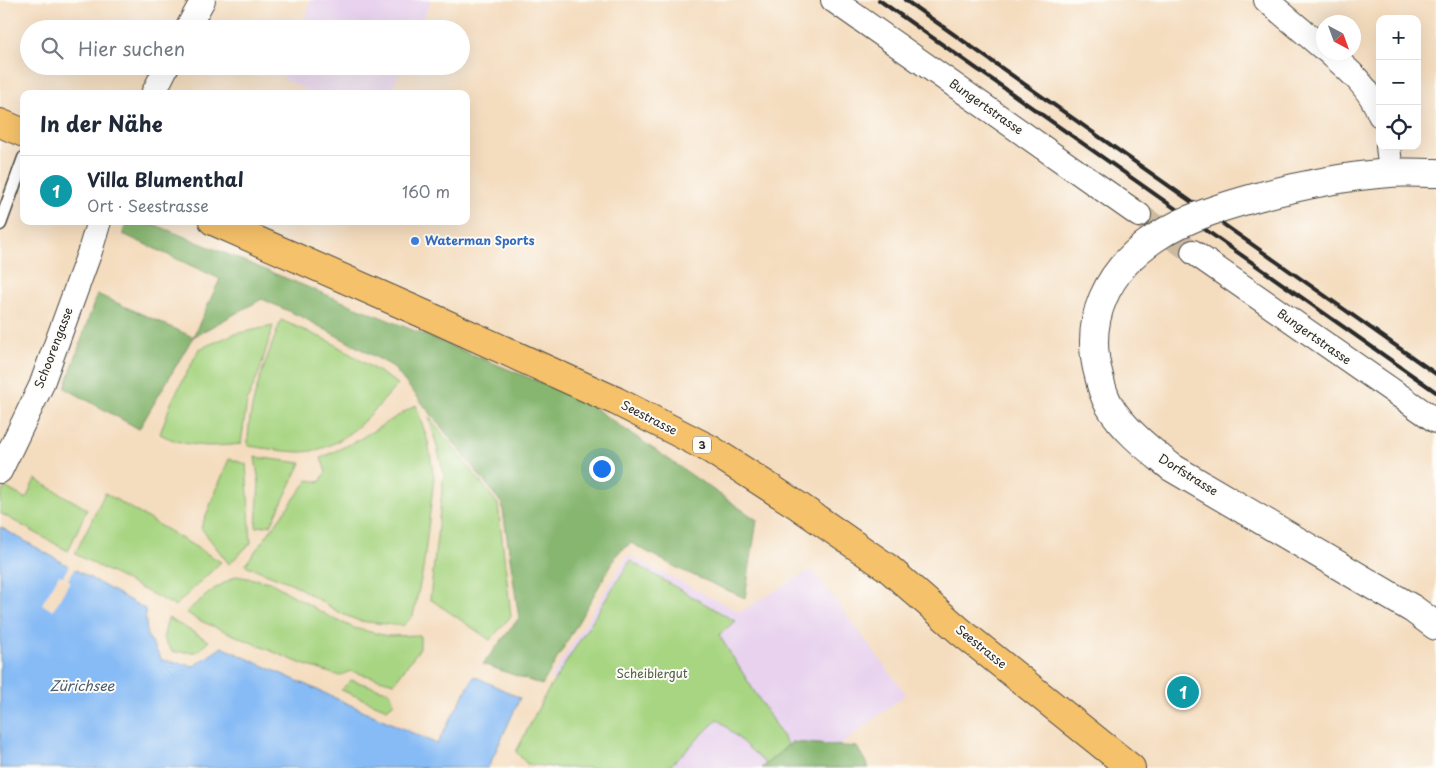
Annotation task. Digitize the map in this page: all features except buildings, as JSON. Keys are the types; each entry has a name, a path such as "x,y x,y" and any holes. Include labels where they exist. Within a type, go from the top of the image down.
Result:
{"main road":[{"path":"0,123 20,131"},
{"name":"Seestrasse","path":"223,225 616,401 710,449 797,505 888,568 960,631 1131,768"}],"street":[{"path":"192,20 203,0"},
{"name":"Bungertstrasse","path":"833,0 1139,215"},
{"path":"1266,0 1316,42"},
{"path":"1337,60 1362,83 1376,107"},
{"path":"155,90 162,75"},
{"path":"1388,150 1391,173"},
{"name":"Dorfstrasse","path":"1436,173 1391,173 1311,184 1261,196 1198,217 1156,238 1130,258 1115,275 1101,302 1094,330 1093,346 1101,386 1109,405 1134,436 1171,467 1413,609 1436,626"},
{"name":"Schoorengasse","path":"0,471 41,386 98,225"},
{"name":"Bungertstrasse","path":"1193,252 1436,422"}],"lane":[{"path":"0,224 20,169"}],"shaded area":[{"path":"311,0 431,0 423,20 304,20"},
{"path":"284,75 398,75 392,90 306,90 283,79"},
{"path":"628,555 740,612 812,569 906,694 812,768 677,768 550,679"}],"green space":[{"path":"125,225 156,225 581,399 757,520 745,598 679,569 631,543 618,553 542,685 483,664 519,618 502,504 392,366 304,318 262,299 193,337 220,279 123,234"},
{"path":"97,294 193,337 139,429 65,388"},
{"path":"281,320 331,342 398,384 356,428 344,437 317,450 295,452 248,446 254,398"},
{"path":"273,326 260,370 247,401 241,444 220,446 189,444 160,434 171,403 199,349 234,334"},
{"path":"416,405 428,442 434,478 423,570 413,616 403,626 359,621 340,613 293,584 245,565 308,480 320,482 326,472 321,458 358,440"},
{"path":"429,417 498,504 511,616 490,640 430,599 444,473"},
{"path":"255,457 301,463 271,525 256,527 259,483"},
{"path":"229,459 246,464 251,543 229,564 201,528"},
{"path":"35,479 87,509 68,551 0,513 0,498 5,487 26,499"},
{"path":"105,493 221,562 175,606 75,554"},
{"name":"Scheiblergut","path":"630,561 735,621 719,635 789,747 770,768 718,719 668,768 560,768 527,764 516,752 544,697"},
{"path":"236,576 270,582 330,617 354,628 387,636 420,635 420,648 394,683 350,671 340,676 302,664 196,619 186,612 214,589"},
{"path":"168,618 209,641 197,652 173,652 163,639"},
{"path":"351,680 390,692 394,703 387,709 341,690"},
{"path":"792,742 857,747 869,768 761,768"}],"water":[{"name":"Zürichsee","path":"0,527 145,609 147,635 162,660 194,666 222,647 437,744 474,676 520,698 488,768 0,768"}],"pier":[{"path":"70,564 76,567 68,579 70,581 53,611 42,604 59,575 63,576"}],"tunnel":[{"path":"1139,215 1193,252"}],"railway":[{"path":"879,0 1436,392"},
{"path":"905,0 1436,374"}],"place":[{"name":"Waterman Sports","path":"415,241"},
{"name":"Villa Blumenthal","path":"1183,692"}]}
